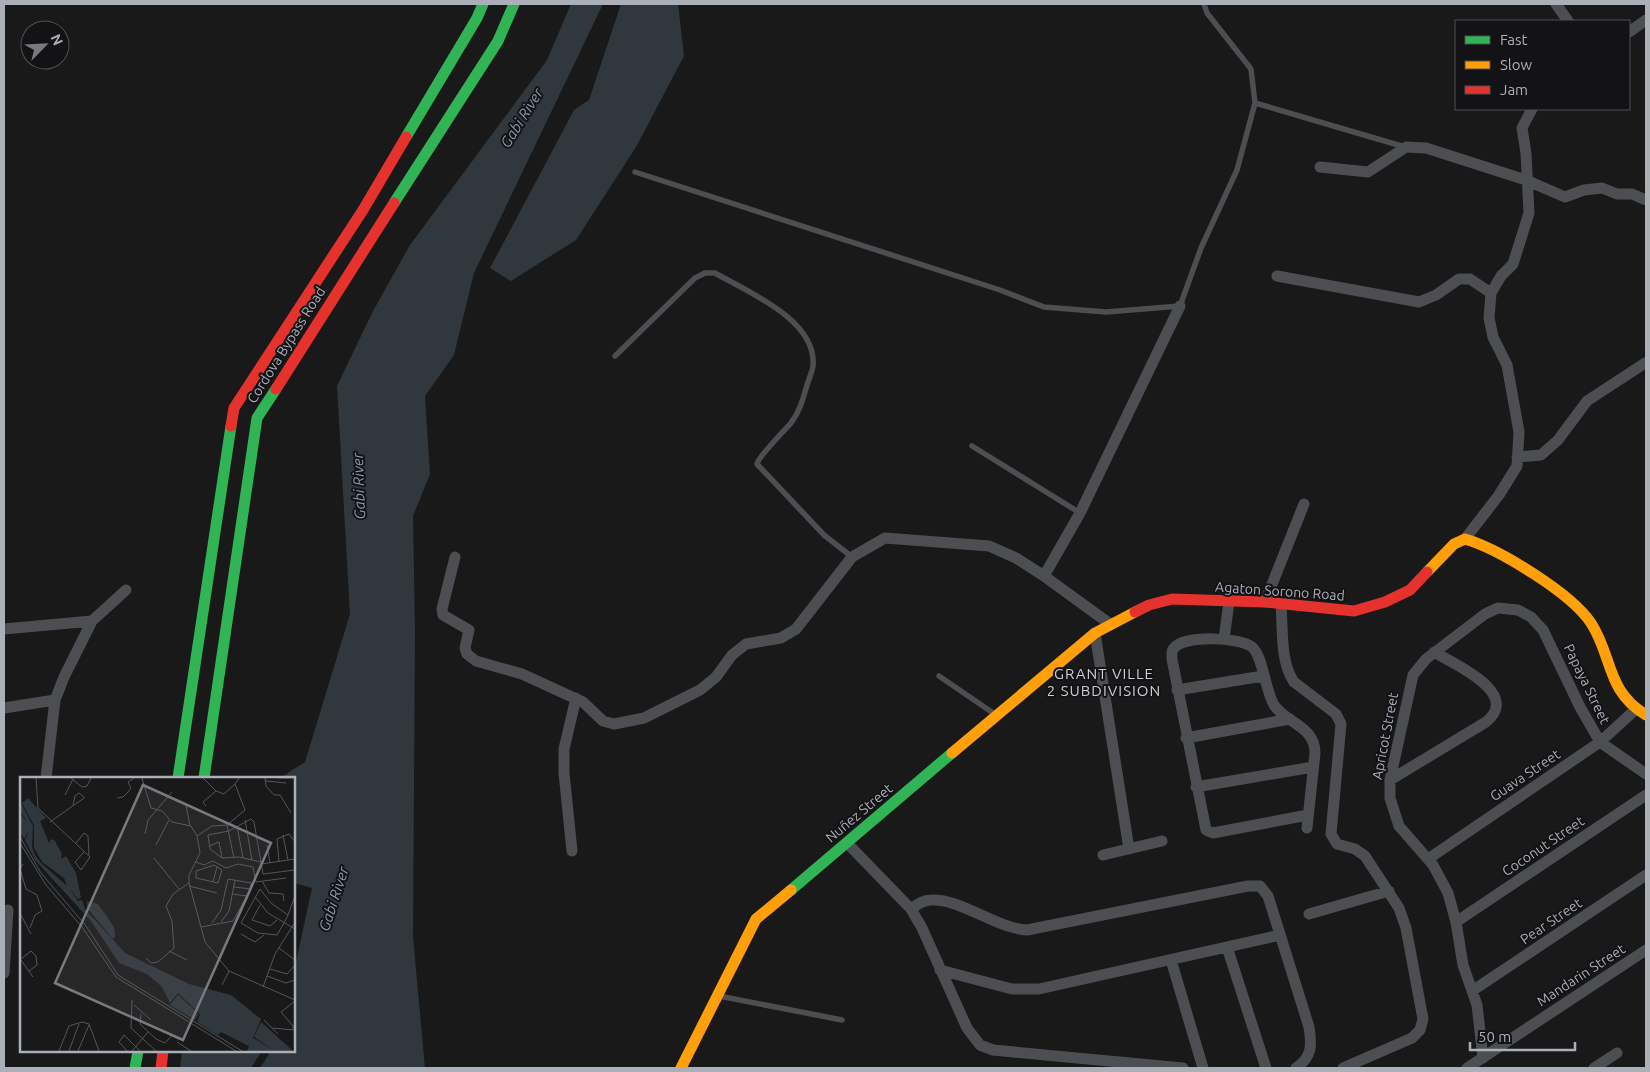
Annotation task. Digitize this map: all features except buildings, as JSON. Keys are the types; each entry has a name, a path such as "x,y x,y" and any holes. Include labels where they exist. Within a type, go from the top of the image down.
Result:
{"main road":[{"name":"Cordova Bypass Road","path":"178,777 234,408 363,210 477,18 483,4"},
{"name":"Cordova Bypass Road","path":"204,777 257,418 498,41 514,4"},
{"name":"Agaton Sorono Road","path":"1110,624 1150,605 1172,599 1266,602 1354,611 1385,602 1410,590 1454,544 1465,539"},
{"path":"1465,539 1495,550 1580,609 1592,624 1619,694 1635,710 1646,715"},
{"name":"Nuñez Street","path":"681,1068 719,996 756,919 996,715 1095,633 1110,624"},
{"path":"135,1068 138,1052"},
{"path":"161,1068 163,1052"}],"street":[{"path":"1556,4 1567,20"},
{"path":"1630,31 1646,20"},
{"path":"1465,539 1499,495 1517,466 1519,432 1507,365 1493,337 1489,318 1491,292 1501,276 1512,264 1529,213 1526,153 1522,128 1531,110"},
{"path":"1320,167 1368,172 1406,147 1426,148 1526,180 1565,197 1584,190 1602,188 1617,194 1632,194 1646,200"},
{"path":"1277,276 1419,302 1436,296 1459,279 1470,279 1491,292"},
{"path":"1044,576 1080,513 1180,306"},
{"path":"1517,457 1541,455 1558,440 1587,401 1645,364"},
{"path":"1266,602 1304,504"},
{"path":"456,557 442,609 447,619 469,630 465,648 467,654 476,661 522,674 576,698 603,721 614,724 644,718 700,690 716,678 732,655 746,644 781,638 796,629 852,557 872,543 885,538 990,546 1016,558 1044,576 1110,624"},
{"path":"46,777 56,700 64,677 92,621 126,590"},
{"path":"1224,639 1229,602"},
{"path":"1281,605 1285,651 1290,676 1294,682 1336,714 1341,724 1330,828 1333,840 1341,846 1355,848 1366,856 1390,891 1399,908 1406,928 1423,1025 1412,1038 1343,1068"},
{"name":"Apricot Street","path":"1483,1058 1478,1013 1463,965 1456,922 1443,883 1428,859 1399,826 1390,798 1390,780 1410,683 1417,669 1434,652 1485,614 1505,608"},
{"name":"Papaya Street","path":"1505,608 1524,613 1543,630 1584,714 1600,742 1646,774"},
{"path":"4,629 92,621"},
{"path":"1095,633 1129,849"},
{"path":"1307,828 1314,742 1305,730 1273,704 1258,656 1253,648 1224,639 1186,643 1174,649 1172,660 1186,738 1204,825 1210,833 1308,815"},
{"path":"1390,780 1486,722 1496,708 1495,697 1487,684 1434,652"},
{"path":"1177,690 1263,676"},
{"path":"572,851 564,773 564,749 576,698"},
{"path":"4,708 56,700"},
{"name":"Guava Street","path":"1428,859 1600,742 1635,710"},
{"path":"1186,738 1290,719"},
{"path":"1196,787 1313,767"},
{"name":"Coconut Street","path":"1456,922 1646,795"},
{"path":"1103,855 1162,841"},
{"path":"847,843 910,909 922,928 967,1028 980,1045 993,1050 1183,1068"},
{"name":"Pear Street","path":"1472,991 1646,875"},
{"path":"910,909 925,901 940,900 1013,928 1027,930 1255,885 1262,888 1268,896 1311,1039 1308,1058 1296,1068"},
{"path":"1309,914 1390,891"},
{"path":"4,973 8,910"},
{"path":"940,970 1012,989 1028,990 1280,935"},
{"path":"1227,947 1266,1068"},
{"name":"Mandarin Street","path":"1483,1058 1646,950"},
{"path":"1171,960 1203,1068"},
{"path":"1594,1068 1617,1053"},
{"path":"1467,1068 1483,1058"}],"lane":[{"path":"635,172 990,287 1044,307 1106,312 1180,306 1200,248 1237,170 1255,103 1251,69 1207,13 1204,4"},
{"path":"1255,103 1406,147"},
{"path":"615,356 696,278 705,273 715,273 776,308 797,325 808,340 813,365 800,412 771,447 759,456 758,464 824,535 852,557"},
{"path":"972,446 1080,513"},
{"path":"938,676 996,715"},
{"path":"719,996 842,1020"}],"water":[{"name":"Gabi River","path":"571,4 603,4 474,273 454,355 425,396 430,474 413,516 415,631 413,937 425,1068 260,1068 270,1052 295,1052 295,966 312,888 295,883 295,777 282,777 305,762 350,614 337,386 373,311 410,245 547,60"},
{"path":"621,4 678,4 684,56 636,147 576,240 511,281 490,268 574,110 589,100"},
{"path":"182,1052 261,1052 251,1068 180,1068"}],"traffic: fast":[{"path":"406,137 477,18 483,4"},
{"path":"394,203 498,41 514,4"},
{"path":"204,777 257,418 276,389"},
{"path":"178,777 231,426"},
{"path":"791,890 952,753"},
{"path":"135,1068 138,1052"}],"traffic: slow":[{"path":"1427,572 1454,544 1465,539 1515,562 1551,586 1581,611 1591,623 1598,636 1617,684 1633,706 1646,715"},
{"path":"952,753 1095,633 1135,612"},
{"path":"681,1068 756,919 791,890"}],"traffic: jam":[{"path":"231,426 234,408 363,210 406,137"},
{"path":"276,389 394,203"},
{"path":"1135,612 1149,605 1172,599 1265,602 1354,611 1385,602 1410,590 1427,572"},
{"path":"161,1068 163,1052"}],"district":[{"name":"GRANT VILLE 2 SUBDIVISION","path":"1104,682"}]}
